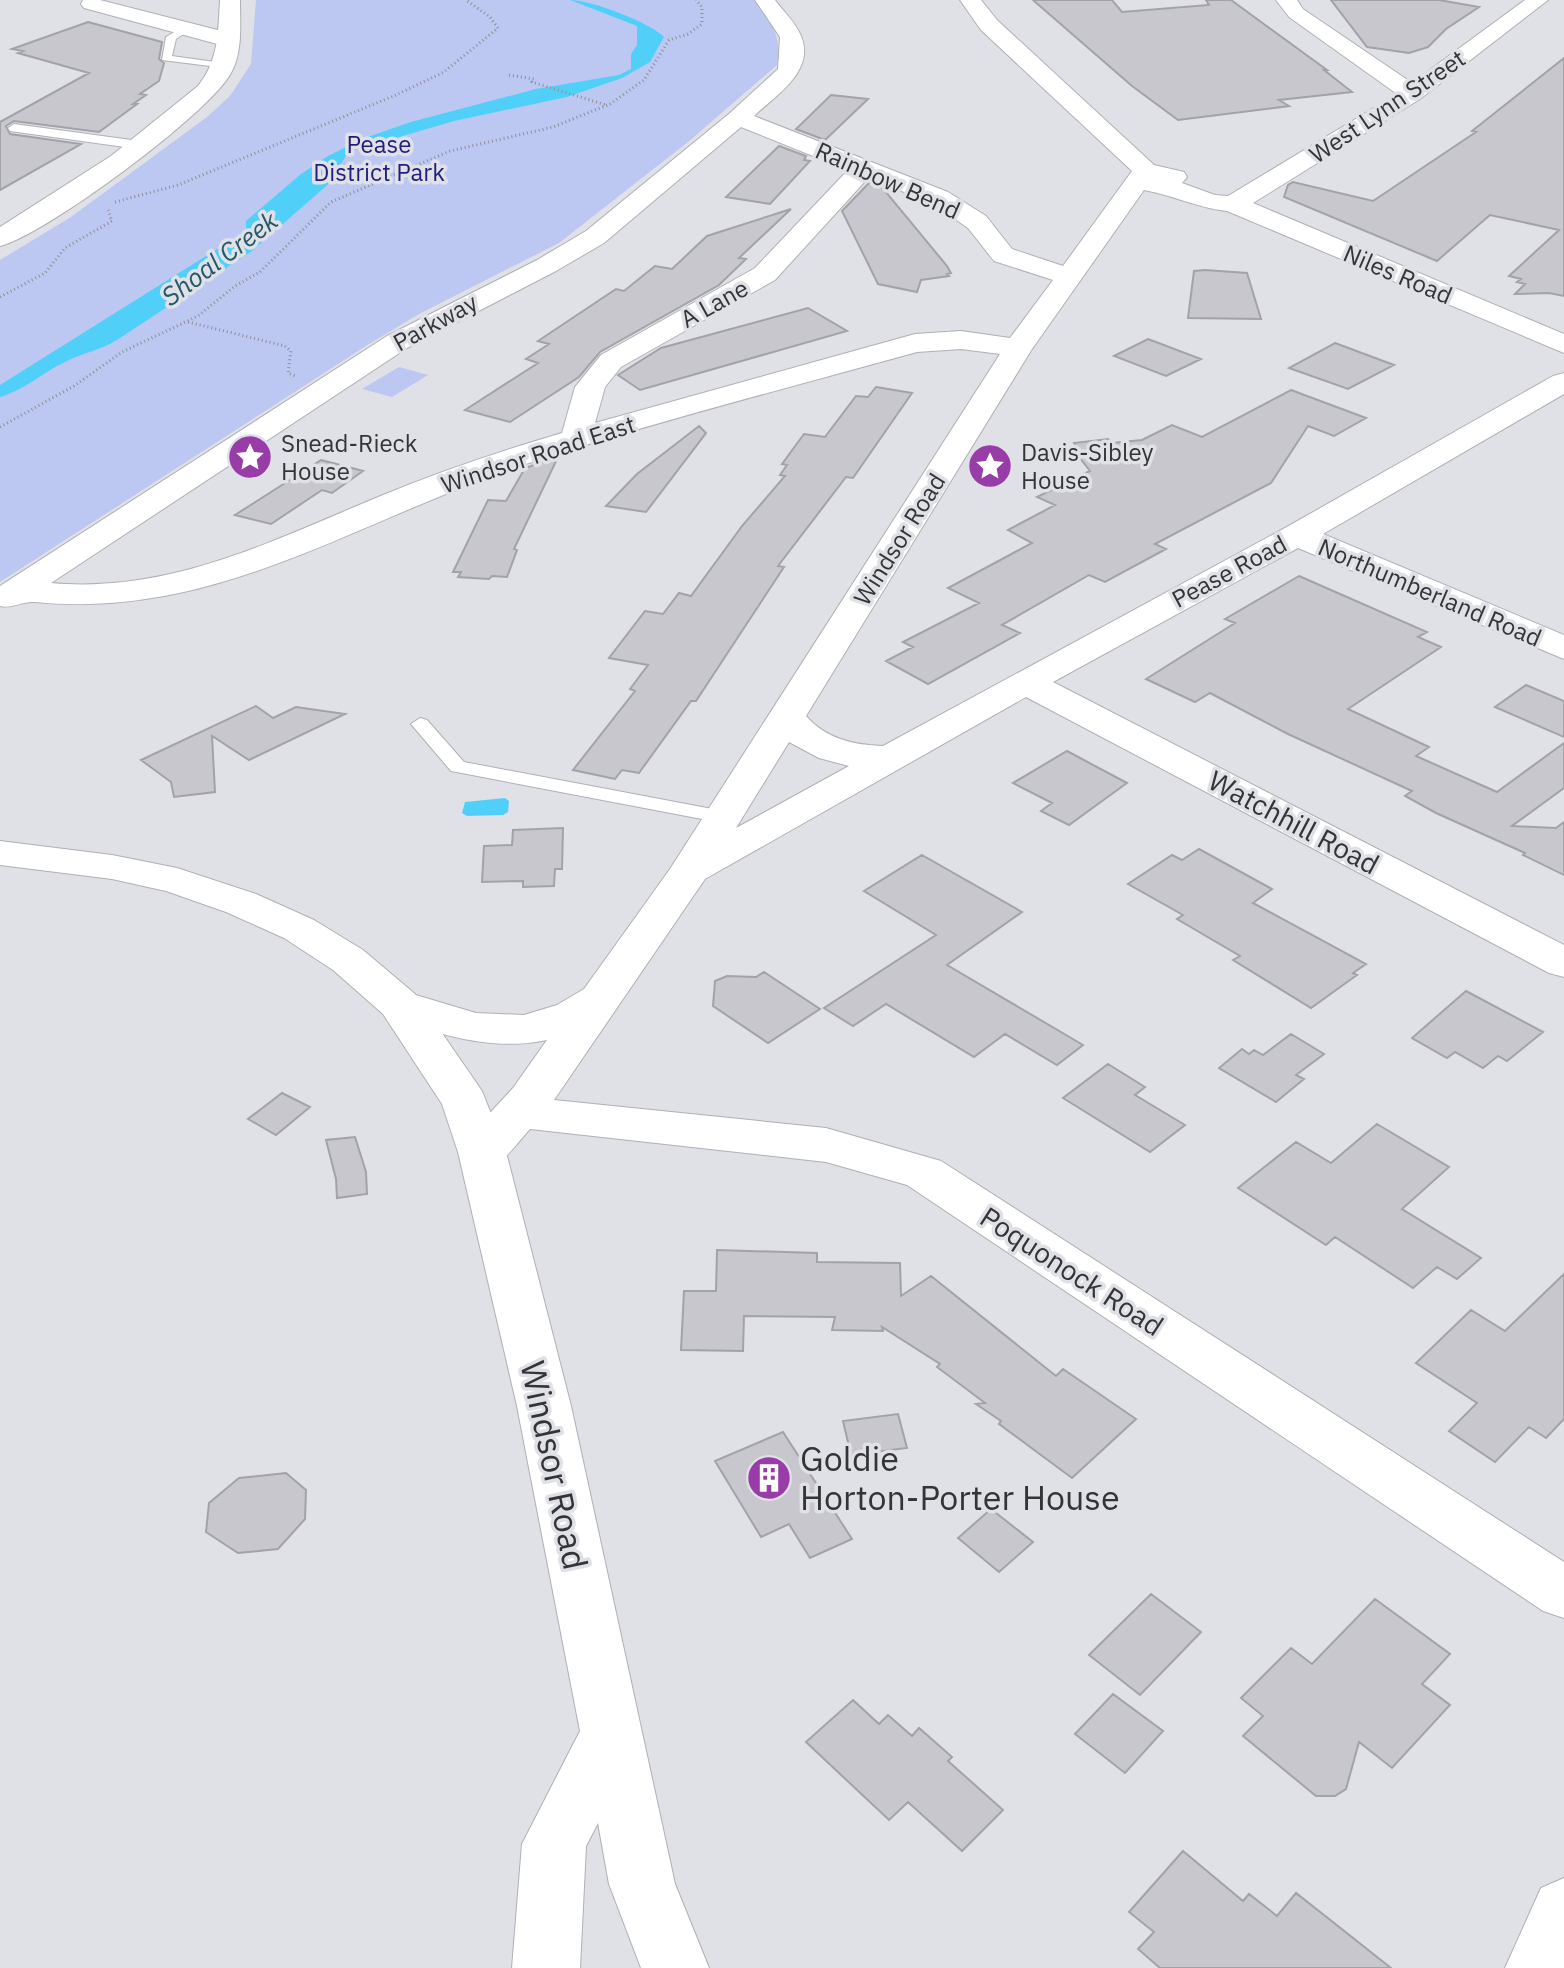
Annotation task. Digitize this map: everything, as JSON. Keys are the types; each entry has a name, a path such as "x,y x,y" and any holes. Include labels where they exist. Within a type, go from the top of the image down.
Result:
{"street":[{"path":"5,232 139,145 206,92 222,66 229,40 230,0"},
{"name":"Parkway","path":"9,595 330,384 440,316 572,252 595,237 738,118 789,71 791,37 765,0"},
{"path":"970,0 989,25 1142,176"},
{"path":"1286,0 1296,13 1412,94"},
{"name":"West Lynn Street","path":"1232,204 1258,191 1412,94 1538,0"},
{"path":"91,4 229,40"},
{"name":"Rainbow Bend","path":"738,118 866,166 960,208 977,222 1003,255 1027,266 1069,275"},
{"name":"A Lane","path":"576,439 586,393 593,378 611,361 765,274 866,166"},
{"name":"Niles Road","path":"1142,176 1217,203 1232,204 1564,344"},
{"name":"Windsor Road","path":"675,1968 642,1884 544,1406 482,1152 519,1112 688,873 1018,348 1142,176"},
{"name":"Windsor Road East","path":"9,595 114,596 178,587 233,570 449,480 576,439 915,343 961,340 1018,348"},
{"name":"Pease Road","path":"688,873 1025,682 1297,535 1564,382"},
{"name":"Northumberland Road","path":"1297,535 1564,648"},
{"name":"Watchhill Road","path":"1025,682 1564,963"},
{"path":"786,716 795,730 835,752 892,758"},
{"path":"0,853 112,867 177,881 241,903 299,929 348,960 399,1004 465,1102 482,1152"},
{"name":"Windsor Road","path":"399,1004 463,1027 490,1032 524,1031 581,1013 603,996"},
{"name":"Poquonock Road","path":"519,1112 826,1145 924,1173 1564,1593"},
{"path":"546,1968 554,1844 612,1731"},
{"path":"1539,1968 1564,1910"}],"lane":[{"path":"188,28 171,37 166,58 222,66"},
{"path":"14,128 139,145"},
{"path":"420,724 458,767 723,817"}],"path":[{"path":"0,297 45,273 51,257 112,221 105,204 178,185 396,95 444,72 498,28 490,17 466,0"},
{"path":"0,427 74,386 122,352 187,321 260,272 331,202 450,151 553,127 606,105 644,80 669,40 688,34 702,24 702,7 696,0"},
{"path":"509,75 534,79 532,82 606,105"},
{"path":"187,321 285,346 291,351 288,373 330,384"}],"green space":[{"name":"Pease District Park","path":"256,0 755,0 777,37 777,65 688,142 559,243 421,313 369,344 0,582 0,260 71,217 207,117 230,96 251,64"},
{"path":"399,367 428,375 392,397 362,389"}],"water":[{"name":"Shoal Creek","path":"570,0 605,8 657,31 664,37 650,62 622,78 567,97 454,121 348,152 341,164 332,168 337,175 333,180 252,251 117,340 69,360 0,397 0,385 246,231 246,221 301,174 328,156 362,139 411,122 536,89 619,75 631,69 631,54 637,45 637,26"},
{"path":"505,798 509,801 508,812 503,815 467,816 462,813 465,802"}],"building":[{"path":"1033,0 1112,0 1122,12 1209,5 1206,0 1231,0 1352,92 1279,100 1289,106 1178,120 1132,86"},
{"path":"1331,0 1439,0 1479,7 1446,29 1428,47 1409,53 1367,47"},
{"path":"88,22 162,42 159,59 164,63 159,81 140,94 146,95 133,104 137,104 99,132 14,121 6,126 10,134 81,144 0,190 0,122 89,73 12,49"},
{"path":"1564,58 1564,296 1515,294 1525,284 1517,282 1521,279 1509,276 1559,230 1490,215 1437,261 1284,197 1288,185 1293,182 1373,201 1476,132 1472,131"},
{"path":"831,95 868,99 825,140 796,129"},
{"path":"779,146 806,156 804,160 810,161 770,204 726,197"},
{"path":"870,182 881,186 947,266 951,273 947,274 949,276 921,280 917,292 878,284 842,211"},
{"path":"791,209 739,258 746,259 719,285 600,352 579,377 510,422 465,410 538,363 526,359 549,344 538,341 616,289 624,291 655,266 672,269 707,236"},
{"path":"1194,271 1247,273 1261,319 1188,318"},
{"path":"808,308 847,331 640,390 618,375 661,348"},
{"path":"1148,339 1201,359 1166,376 1114,356"},
{"path":"1335,343 1394,365 1348,389 1289,368"},
{"path":"876,387 912,393 853,478 846,477 778,566 784,567 696,701 691,701 639,773 622,770 615,779 573,770 635,691 630,689 648,665 609,658 645,611 663,614 679,593 691,596 742,526 785,476 780,475 787,465 782,464 804,434 825,437 856,396 868,397"},
{"path":"1291,390 1366,418 1334,436 1308,426 1271,483 1155,544 1166,549 1105,582 1089,575 1002,625 1020,633 928,684 886,661 913,647 903,642 979,603 948,588 1032,543 1008,530 1055,505 1037,497 1090,471 1072,448 1077,448 1074,443 1108,439 1112,443 1142,440 1172,425 1202,437"},
{"path":"699,426 706,433 646,512 606,506 637,474"},
{"path":"558,457 514,549 517,550 507,577 458,577 461,572 453,572 488,500 506,501 525,468"},
{"path":"321,460 363,471 332,493 322,490 271,524 235,515"},
{"path":"1299,576 1427,632 1418,637 1441,647 1348,709 1429,747 1416,756 1497,792 1564,743 1564,788 1512,826 1556,828 1564,822 1564,875 1405,796 1412,791 1288,734 1210,693 1195,702 1146,679 1235,623 1225,619"},
{"path":"1526,685 1564,701 1564,737 1495,707"},
{"path":"256,706 273,718 296,707 345,714 249,760 212,736 215,792 174,797 171,782 141,760"},
{"path":"1067,751 1127,783 1069,825 1041,811 1052,803 1013,783"},
{"path":"563,828 562,869 555,869 554,886 523,887 523,881 482,882 484,846 512,845 513,830"},
{"path":"1199,849 1272,889 1253,903 1366,964 1353,973 1357,975 1311,1008 1233,960 1240,956 1177,919 1183,915 1128,884 1172,855 1182,860"},
{"path":"922,855 1022,912 947,965 1083,1045 1057,1065 1005,1034 974,1057 886,1004 853,1026 824,1008 936,935 864,891"},
{"path":"764,972 820,1009 768,1043 713,1006 715,981 727,976 756,977"},
{"path":"1466,991 1543,1032 1507,1061 1498,1056 1483,1068 1455,1052 1447,1058 1412,1038"},
{"path":"1291,1034 1324,1054 1296,1075 1304,1079 1276,1102 1219,1068 1242,1049 1249,1054 1254,1050 1263,1055"},
{"path":"1108,1064 1145,1087 1135,1095 1185,1125 1150,1152 1063,1098"},
{"path":"282,1093 310,1107 276,1135 248,1119"},
{"path":"1377,1124 1449,1167 1402,1209 1481,1258 1457,1279 1437,1267 1413,1288 1335,1237 1326,1245 1238,1188 1296,1142 1331,1163"},
{"path":"355,1137 366,1172 367,1194 337,1198 336,1179 326,1140"},
{"path":"717,1250 817,1253 817,1262 900,1263 901,1296 931,1276 1056,1376 1063,1369 1136,1419 1072,1478 999,1424 1001,1421 976,1404 985,1403 937,1367 940,1364 882,1327 883,1331 832,1330 835,1317 744,1316 743,1351 681,1350 684,1291 716,1291"},
{"path":"1564,1274 1564,1419 1546,1438 1529,1427 1495,1462 1449,1431 1477,1403 1416,1363 1471,1310 1505,1331"},
{"path":"898,1414 907,1448 851,1455 843,1421"},
{"name":"Goldie Horton-Porter House","path":"783,1432 852,1539 810,1558 789,1524 761,1537 715,1461"},
{"path":"286,1473 306,1490 305,1519 278,1549 238,1553 206,1532 209,1503 239,1478"},
{"path":"991,1509 1033,1542 999,1572 958,1538"},
{"path":"1151,1594 1201,1632 1140,1695 1089,1655"},
{"path":"1375,1599 1450,1654 1422,1684 1450,1705 1392,1768 1359,1742 1346,1789 1335,1796 1316,1796 1243,1736 1263,1716 1241,1698 1291,1648 1312,1664"},
{"path":"1113,1694 1163,1731 1125,1773 1075,1734"},
{"path":"853,1700 879,1724 888,1715 912,1736 919,1728 952,1757 948,1761 1003,1810 962,1851 908,1802 889,1820 806,1742"},
{"path":"1183,1851 1243,1901 1249,1894 1277,1916 1296,1893 1391,1968 1160,1968 1138,1949 1154,1932 1129,1912"}],"place":[{"name":"Snead-Rieck House","path":"250,457"},
{"name":"Davis-Sibley House","path":"990,466"},
{"name":"Goldie Horton-Porter House","path":"769,1478"}]}
